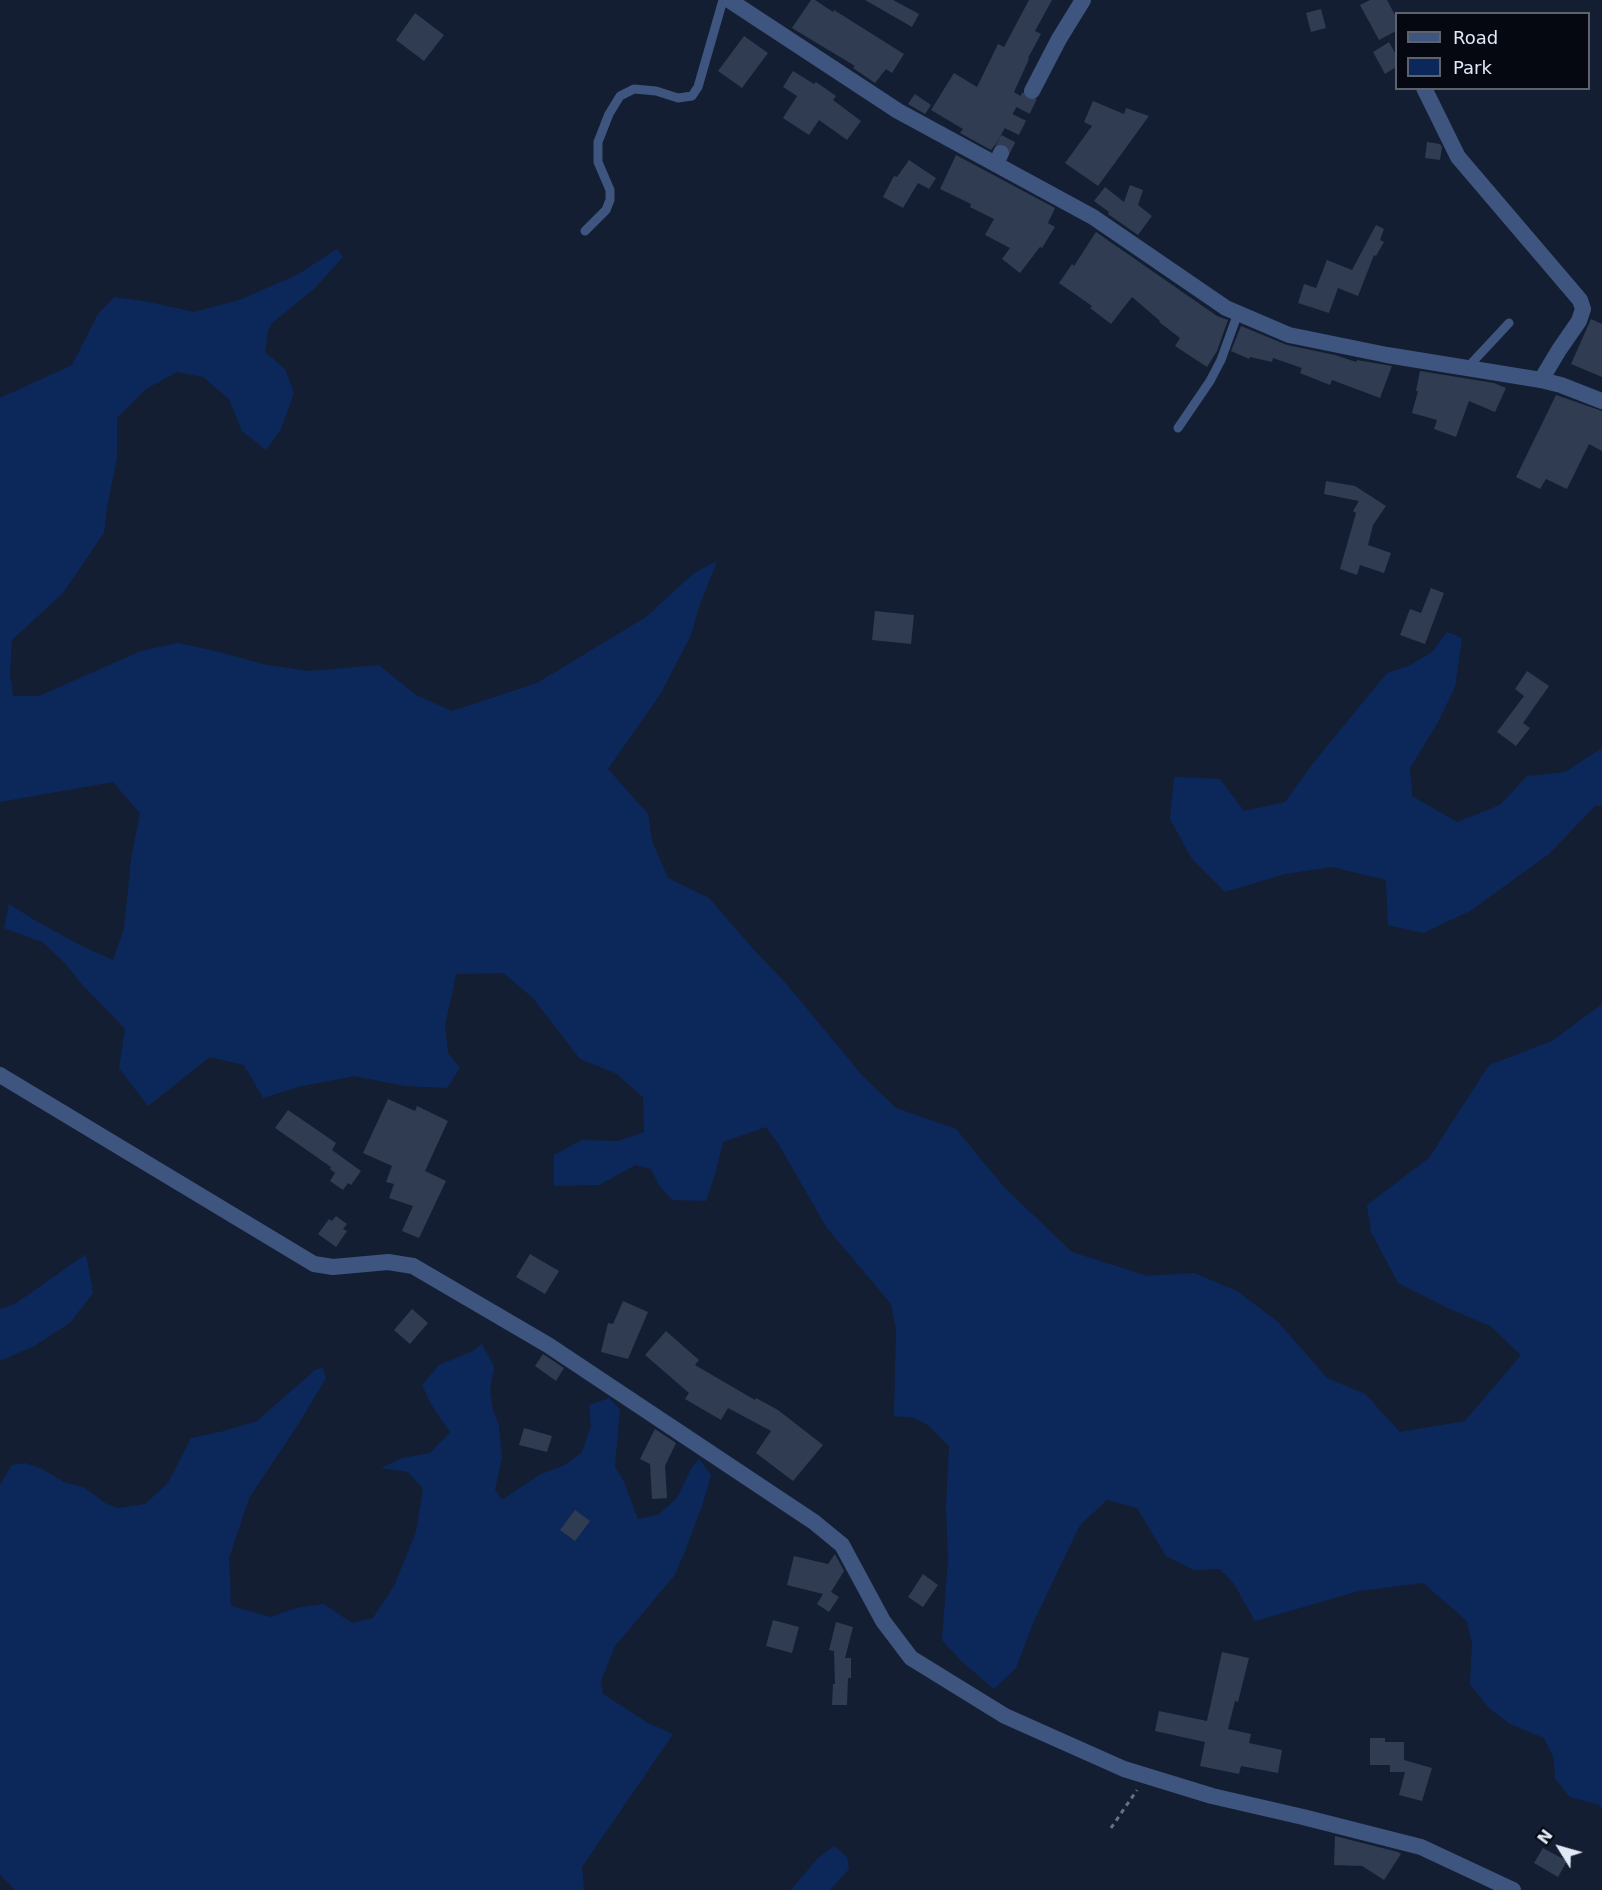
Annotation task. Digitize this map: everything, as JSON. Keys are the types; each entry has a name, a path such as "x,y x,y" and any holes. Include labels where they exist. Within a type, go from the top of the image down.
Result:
{"street":[{"path":"729,0 898,111 998,158 1093,217 1226,308 1290,335 1388,356 1561,385 1602,401"},
{"path":"1032,91 1059,39 1083,0"},
{"path":"1425,90 1458,157 1580,300 1583,309 1579,321 1540,381"},
{"path":"0,1075 314,1264 333,1267 388,1262 413,1266 548,1345 814,1522 842,1545 883,1621 911,1658 1005,1716 1124,1770 1212,1796 1303,1816 1422,1847 1513,1890"}],"lane":[{"path":"585,231 606,210 610,200 610,190 598,162 598,142 609,114 620,96 634,88 656,91 678,98 692,96 698,87 723,0"},
{"path":"1178,428 1210,381 1221,360 1238,313"},
{"path":"1467,368 1509,323"}],"path":[{"path":"1111,1828 1146,1776"}],"green space":[{"path":"337,249 343,257 314,289 272,323 268,331 265,352 285,369 294,393 281,429 266,450 242,431 229,399 203,377 177,372 146,389 117,418 117,459 104,533 63,593 12,640 10,674 13,696 39,696 141,651 178,643 267,665 309,671 379,665 416,695 452,711 537,683 646,617 694,573 717,561 691,635 661,693 608,769 648,814 652,841 668,878 709,898 783,980 861,1074 896,1108 956,1129 1004,1187 1072,1252 1147,1276 1194,1273 1237,1291 1278,1322 1327,1378 1365,1394 1400,1432 1465,1421 1521,1355 1490,1326 1398,1283 1371,1232 1367,1205 1429,1158 1489,1065 1552,1041 1602,1004 1602,1808 1597,1804 1570,1797 1555,1779 1554,1759 1544,1738 1510,1724 1489,1708 1470,1684 1472,1644 1467,1621 1423,1583 1359,1591 1255,1621 1234,1584 1220,1569 1194,1570 1166,1556 1137,1508 1107,1500 1080,1525 1033,1623 1016,1668 994,1689 961,1661 942,1640 948,1560 946,1507 949,1446 928,1425 914,1418 894,1416 896,1330 891,1304 827,1228 779,1145 766,1127 723,1142 706,1201 672,1200 659,1185 651,1169 636,1165 599,1185 554,1186 554,1155 582,1140 618,1141 644,1132 643,1097 617,1074 580,1059 533,998 503,973 456,974 445,1026 448,1053 460,1068 447,1088 405,1086 354,1076 298,1087 263,1098 244,1065 210,1057 148,1106 119,1068 125,1029 65,963 42,942 4,928 9,904 82,946 113,960 124,929 131,860 140,813 113,782 0,802 0,398 72,365 98,314 114,297 194,312 239,300 297,275"},
{"path":"1447,632 1462,638 1455,687 1437,724 1410,768 1412,796 1457,822 1500,805 1527,776 1565,772 1602,748 1602,805 1595,806 1549,854 1470,911 1423,933 1388,925 1386,880 1332,867 1285,874 1225,892 1192,859 1170,819 1174,777 1220,779 1244,811 1285,802 1314,762 1387,673 1409,666 1432,652"},
{"path":"86,1254 93,1293 70,1323 34,1346 0,1361 0,1309 15,1304"},
{"path":"482,1344 494,1366 490,1391 493,1410 499,1426 502,1458 495,1489 502,1500 539,1475 565,1465 582,1452 591,1426 589,1405 609,1398 620,1409 615,1466 624,1482 638,1519 658,1515 677,1498 692,1467 699,1459 711,1475 703,1503 674,1576 615,1646 601,1681 603,1694 648,1723 673,1734 582,1867 584,1890 15,1890 0,1874 0,1485 12,1465 25,1463 42,1469 64,1482 85,1488 105,1503 118,1508 145,1504 168,1483 191,1438 257,1421 315,1370 323,1368 326,1378 249,1498 229,1558 231,1606 271,1617 296,1608 324,1604 352,1623 373,1618 394,1586 416,1532 423,1489 408,1472 381,1468 402,1458 430,1453 450,1432 431,1404 422,1385 439,1365 473,1351"},
{"path":"834,1846 847,1857 849,1869 830,1890 791,1890 817,1859"}],"building":[{"path":"811,0 815,0 833,12 834,10 904,54 892,73 886,69 875,83 853,68 855,66 792,28"},
{"path":"865,0 893,0 919,14 912,27"},
{"path":"1029,0 1052,0 1035,31 1041,34 1014,92 1022,97 991,150 960,133 963,129 931,110 954,73 977,87 998,44 1004,47"},
{"path":"1370,0 1387,0 1395,15 1395,32 1379,40 1360,5"},
{"path":"1321,9 1326,28 1311,32 1306,13"},
{"path":"415,13 444,35 424,61 396,40"},
{"path":"744,36 768,53 742,88 718,71"},
{"path":"1389,42 1395,53 1395,68 1385,74 1373,52"},
{"path":"793,71 814,84 816,82 836,96 833,100 861,121 847,140 819,120 809,135 783,118 797,96 783,87"},
{"path":"915,94 931,105 925,114 908,104"},
{"path":"1093,101 1124,114 1126,108 1149,116 1098,186 1065,163 1092,126 1084,122"},
{"path":"1427,142 1440,144 1442,147 1440,160 1425,158"},
{"path":"956,155 1055,208 1048,223 1055,227 1042,248 1040,247 1020,273 1002,259 1010,248 985,235 994,219 970,207 971,204 940,189"},
{"path":"909,160 936,178 929,189 918,183 903,208 883,197 894,176 897,177"},
{"path":"1130,185 1143,190 1138,205 1152,216 1138,235 1094,201 1105,187 1124,202"},
{"path":"1376,225 1384,229 1380,240 1384,242 1376,256 1374,255 1358,296 1338,288 1329,313 1298,303 1304,284 1316,288 1327,260 1352,270"},
{"path":"1096,232 1217,316 1228,320 1217,351 1207,367 1175,346 1180,338 1132,297 1111,324 1090,308 1092,306 1059,283 1072,264 1074,266"},
{"path":"1591,319 1602,324 1602,377 1571,364"},
{"path":"1241,326 1287,345 1356,362 1357,360 1392,366 1380,398 1332,380 1330,385 1300,373 1302,368 1273,358 1272,362 1250,357 1249,359 1231,351"},
{"path":"1420,371 1494,383 1506,388 1495,412 1469,401 1456,437 1434,429 1437,420 1412,413"},
{"path":"1556,395 1602,411 1602,451 1589,444 1567,489 1546,479 1540,489 1516,477"},
{"path":"1326,481 1355,486 1386,506 1373,525 1368,545 1391,553 1384,573 1360,565 1357,575 1340,569 1356,513 1353,511 1359,501 1324,494"},
{"path":"1431,588 1444,593 1425,644 1400,635 1410,609 1421,613"},
{"path":"875,611 914,615 911,644 872,640"},
{"path":"1527,671 1549,686 1523,723 1530,728 1516,746 1497,732 1524,696 1515,689"},
{"path":"388,1099 415,1111 417,1106 448,1121 425,1171 446,1181 419,1238 402,1231 413,1206 389,1198 394,1184 386,1182 392,1166 363,1153"},
{"path":"288,1110 336,1143 332,1150 361,1171 351,1185 348,1183 343,1190 330,1181 335,1173 330,1169 331,1167 275,1128"},
{"path":"336,1216 347,1224 343,1229 347,1231 336,1247 318,1234 329,1219 332,1221"},
{"path":"530,1254 559,1271 545,1294 516,1277"},
{"path":"623,1301 648,1312 628,1359 601,1352 608,1323 613,1324"},
{"path":"412,1309 428,1323 410,1344 394,1330"},
{"path":"666,1331 699,1360 695,1365 755,1400 756,1398 778,1410 823,1445 793,1481 756,1453 771,1431 728,1408 721,1420 685,1399 689,1393 645,1355"},
{"path":"543,1354 564,1368 556,1381 535,1366"},
{"path":"524,1428 552,1436 547,1452 519,1445"},
{"path":"655,1429 676,1443 665,1466 667,1498 652,1499 650,1464 640,1459"},
{"path":"575,1510 590,1521 575,1541 560,1530"},
{"path":"835,1554 844,1571 831,1592 839,1597 829,1612 817,1604 823,1594 787,1585 794,1556 828,1564"},
{"path":"923,1574 938,1585 923,1607 908,1597"},
{"path":"773,1620 799,1627 792,1653 766,1646"},
{"path":"836,1622 853,1627 845,1658 851,1658 847,1705 832,1705 833,1684 835,1684 834,1651 829,1650"},
{"path":"1222,1652 1249,1658 1238,1702 1235,1701 1228,1729 1251,1734 1249,1743 1282,1750 1278,1773 1241,1766 1239,1774 1200,1766 1205,1742 1155,1731 1159,1711 1207,1721"},
{"path":"1370,1738 1385,1738 1385,1742 1404,1742 1404,1760 1432,1768 1422,1801 1399,1795 1405,1772 1390,1772 1390,1765 1370,1765"},
{"path":"1335,1836 1401,1854 1384,1880 1362,1866 1334,1865"},
{"path":"1543,1848 1567,1861 1558,1877 1534,1863"}],"tunnel":[{"path":"1001,153 1032,91"}]}
